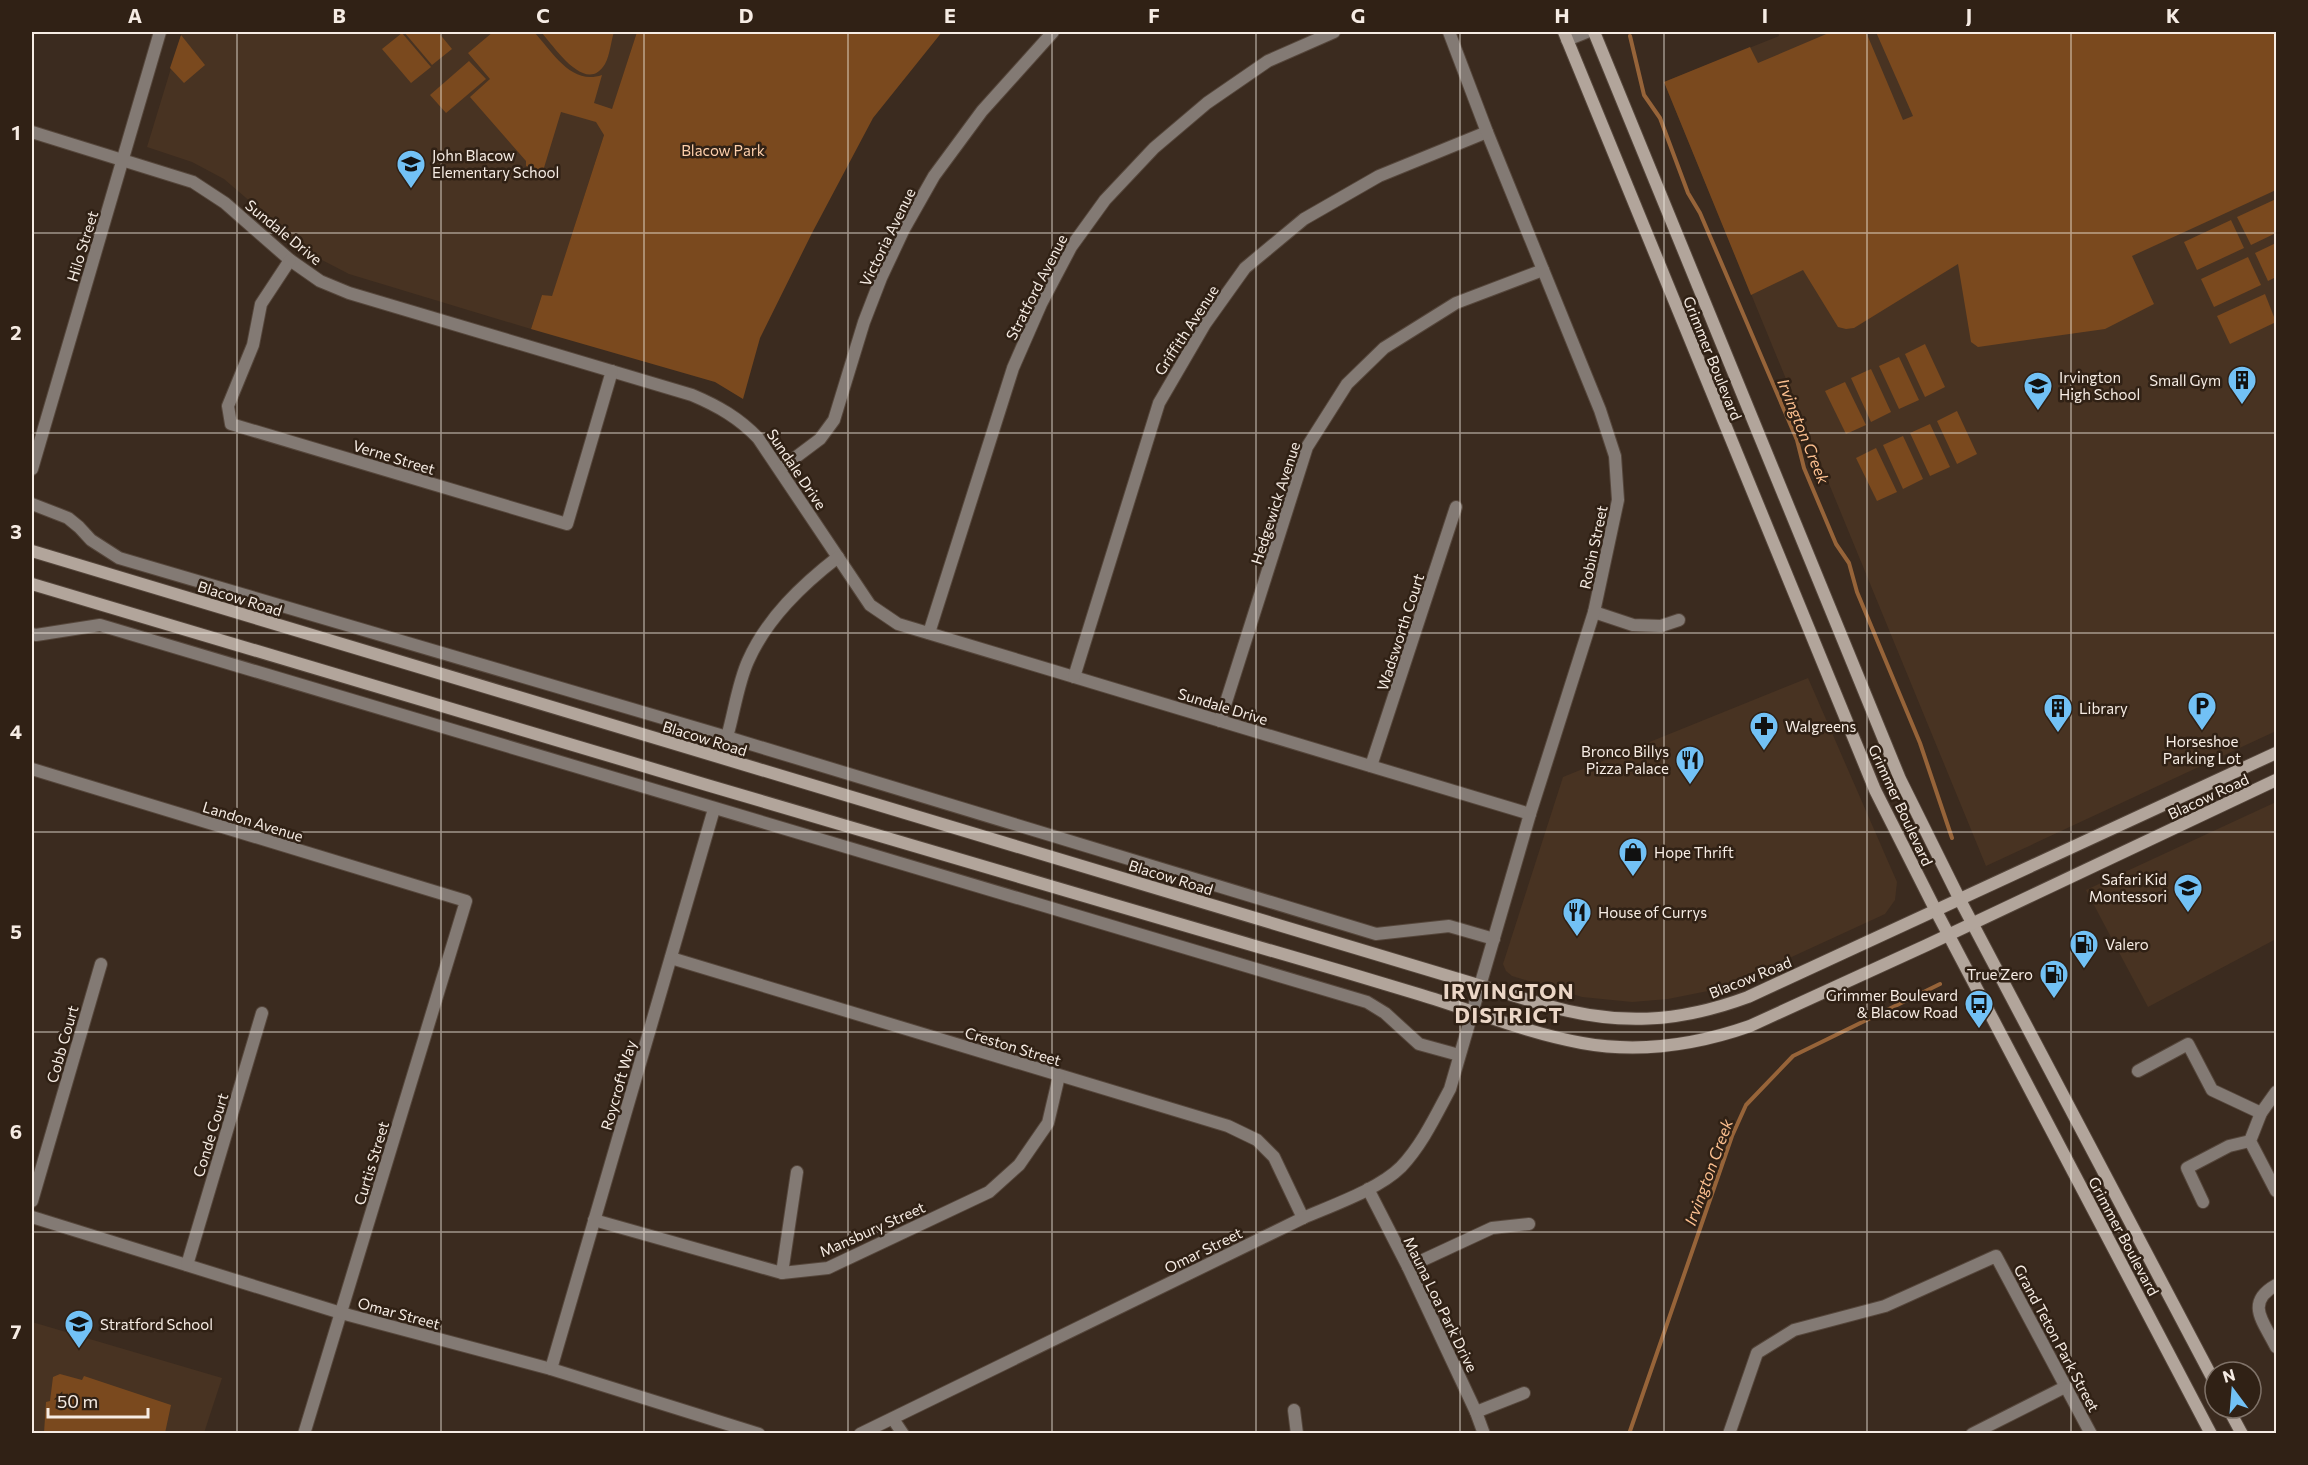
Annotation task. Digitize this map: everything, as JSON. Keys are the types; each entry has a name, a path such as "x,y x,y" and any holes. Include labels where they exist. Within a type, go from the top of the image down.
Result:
{"main road":[{"name":"Grimmer Boulevard","path":"1594,32 1895,768 1960,900 2203,1360"},
{"name":"Grimmer Boulevard","path":"1566,36 1875,790 1936,911 2211,1434"},
{"name":"Blacow Road","path":"32,551 1479,986 1588,1016 1635,1020 1676,1017 1748,997 1914,918 1936,911 2277,753"},
{"name":"Blacow Road","path":"32,584 1472,1010 1521,1027 1582,1043 1629,1047 1686,1044 1722,1036 1763,1021 2277,780"},
{"path":"2234,1420 2242,1434"}],"street":[{"name":"Hilo Street","path":"32,469 160,32"},
{"name":"Victoria Avenue","path":"780,470 820,439 834,420 864,322 881,278 904,229 934,177 982,111 1053,32"},
{"name":"Stratford Avenue","path":"928,633 1013,368 1041,304 1071,246 1105,200 1154,148 1207,103 1268,61 1334,32"},
{"name":"Robin Street","path":"1449,32 1487,132 1600,410 1615,456 1618,500 1594,612 1530,814 1472,1010"},
{"path":"1566,36 1587,32"},
{"name":"Sundale Drive","path":"32,132 176,176 211,192 290,260 320,281 349,293 692,395 717,406 745,424 758,438 870,605 898,624 1530,814"},
{"name":"Griffith Avenue","path":"1074,677 1159,403 1205,324 1245,268 1304,219 1379,176 1487,132"},
{"name":"Verne Street","path":"290,260 261,304 253,345 228,406 231,424 567,524 612,372"},
{"name":"Hedgewick Avenue","path":"1220,721 1307,447 1347,384 1384,348 1456,303 1543,270"},
{"name":"Blacow Road","path":"32,504 68,518 80,526 91,540 119,558 727,737 1376,934 1449,926 1494,939"},
{"name":"Wadsworth Court","path":"1371,766 1456,507"},
{"path":"727,737 747,662 768,626 788,599 838,557"},
{"path":"1594,612 1633,625 1660,626 1679,620"},
{"path":"32,634 100,625 1368,1002 1385,1013 1419,1044 1459,1055"},
{"name":"Landon Avenue","path":"32,770 466,901"},
{"name":"Roycroft Way","path":"550,1369 714,809"},
{"name":"Curtis Street","path":"304,1434 466,901"},
{"name":"Creston Street","path":"671,958 1228,1126 1257,1140 1274,1157 1303,1218"},
{"name":"Cobb Court","path":"32,1201 101,964"},
{"name":"Omar Street","path":"860,1434 1303,1218 1368,1189 1401,1167 1429,1128 1450,1089 1472,1010"},
{"name":"Conde Court","path":"187,1265 262,1013"},
{"path":"2138,1071 2188,1044 2212,1090 2261,1113"},
{"name":"Mansbury Street","path":"594,1220 782,1273 828,1268 989,1192 1019,1165 1048,1123 1059,1076"},
{"path":"2277,1092 2261,1113 2250,1141 2277,1191"},
{"path":"2203,1202 2187,1168 2229,1146 2250,1141"},
{"path":"782,1273 797,1172"},
{"name":"Mauna Loa Park Drive","path":"1368,1189 1408,1267 1476,1412 1484,1434"},
{"name":"Omar Street","path":"32,1217 341,1313 550,1369 759,1434"},
{"path":"1408,1267 1492,1228 1529,1224"},
{"name":"Grand Teton Park Street","path":"1728,1434 1757,1353 1794,1330 1885,1306 1996,1256 2091,1434"},
{"path":"2277,1285 2261,1296 2258,1302 2258,1310 2277,1347"},
{"path":"1972,1434 2065,1387"},
{"path":"1476,1412 1524,1393"},
{"path":"1294,1410 1297,1434"},
{"path":"892,1419 903,1434"}],"shaded area":[{"name":"John Blacow Elementary School","path":"182,32 637,32 552,297 542,295 531,329 349,274 322,260 297,242 224,179 192,162 147,147"},
{"name":"Irvington High School","path":"1778,32 2276,32 2276,731 1986,866 1664,82 1779,36"},
{"path":"1808,678 1897,882 1895,900 1885,914 1746,978 1708,991 1668,999 1632,1002 1582,997 1512,976 1506,971 1503,964 1563,777"},
{"name":"Safari Kid Montessori","path":"2276,802 2276,939 2148,1007 2086,890"},
{"name":"Stratford School","path":"32,1322 222,1378 204,1433 32,1433"}],"green space":[{"path":"404,32 438,32 452,49 432,65"},
{"name":"Blacow Park","path":"493,32 534,32 555,57 572,71 581,76 602,75 594,103 612,109 637,32 942,32 873,118 760,338 743,399 715,382 531,329 542,295 552,296 604,135 596,122 561,112 543,171 526,166 526,161 470,97 490,79 468,53"},
{"path":"541,32 614,32 605,64 597,72 589,74 580,72 571,65"},
{"path":"1831,32 1866,32 1903,120 1913,116 1876,32 2276,32 2276,190 2132,256 2154,304 2105,329 1978,347 1971,342 1958,264 1854,328 1838,327 1803,270 1751,295 1664,82 1750,47 1758,63"},
{"path":"402,33 431,67 411,83 382,49"},
{"path":"181,35 205,65 184,83 170,68"},
{"path":"469,61 486,79 446,113 430,95"},
{"path":"2276,199 2276,233 2251,245 2237,217"},
{"path":"2231,220 2244,248 2197,270 2184,242"},
{"path":"2276,243 2276,277 2268,281 2255,253"},
{"path":"2248,257 2261,285 2214,307 2201,279"},
{"path":"2265,294 2276,322 2230,344 2217,316"},
{"path":"1925,344 1945,387 1925,397 1905,354"},
{"path":"1899,357 1919,400 1899,409 1879,366"},
{"path":"1871,369 1891,412 1871,422 1851,378"},
{"path":"1845,382 1866,425 1846,434 1825,391"},
{"path":"1957,411 1977,454 1957,464 1937,421"},
{"path":"1930,424 1950,467 1930,476 1910,433"},
{"path":"1903,436 1923,479 1903,489 1883,445"},
{"path":"1876,448 1897,492 1877,501 1856,458"},
{"path":"60,1374 82,1380 84,1376 171,1405 165,1433 44,1433 46,1402 50,1401 53,1377"}],"waterway":[{"name":"Irvington Creek","path":"1630,36 1644,95 1660,118 1688,193 1700,213 1797,440 1804,468 1836,544 1849,563 1857,592 1920,743 1952,838"},
{"name":"Irvington Creek","path":"1629,1434 1732,1136 1746,1105 1793,1056 1940,984"}],"place":[{"name":"John Blacow Elementary School","path":"411,190"},
{"name":"Small Gym","path":"2242,406"},
{"name":"Irvington High School","path":"2038,412"},
{"name":"Horseshoe Parking Lot","path":"2202,732"},
{"name":"Library","path":"2058,734"},
{"name":"Walgreens","path":"1764,752"},
{"name":"Bronco Billys Pizza Palace","path":"1690,786"},
{"name":"Hope Thrift","path":"1633,878"},
{"name":"Safari Kid Montessori","path":"2188,914"},
{"name":"House of Currys","path":"1577,938"},
{"name":"Valero","path":"2084,970"},
{"name":"True Zero","path":"2054,1000"},
{"name":"Grimmer Boulevard & Blacow Road","path":"1979,1030"},
{"name":"Stratford School","path":"79,1350"}],"district":[{"name":"IRVINGTON DISTRICT","path":"1509,1002"}]}
